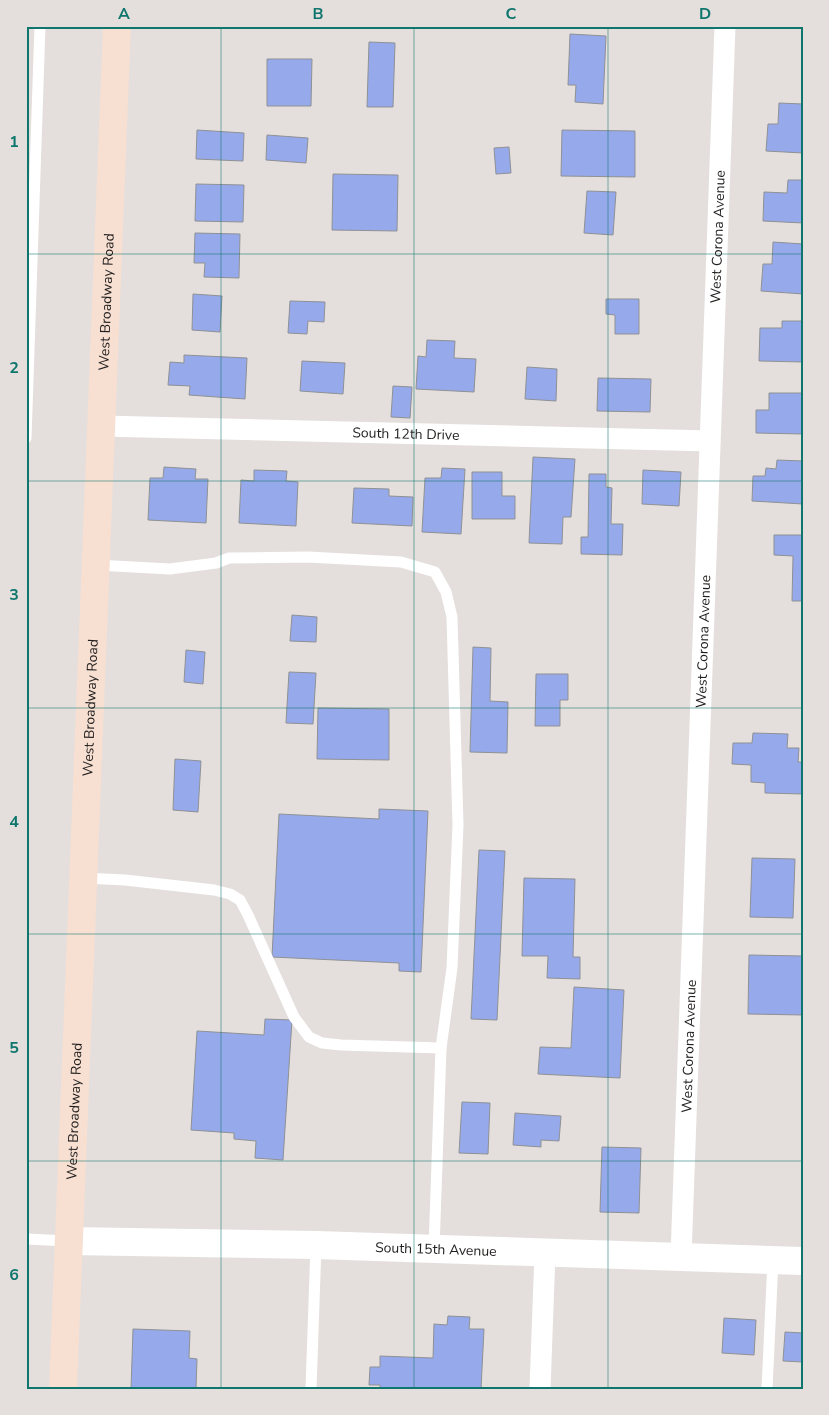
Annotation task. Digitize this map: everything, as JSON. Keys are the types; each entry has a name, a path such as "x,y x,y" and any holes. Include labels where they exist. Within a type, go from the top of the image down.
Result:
{"main road":[{"name":"West Broadway Road","path":"63,1389 117,26"}],"street":[{"name":"West Corona Avenue","path":"681,1257 725,26"},
{"name":"South 12th Drive","path":"102,426 710,441"},
{"name":"South 15th Avenue","path":"68,1241 316,1245 803,1261"},
{"path":"540,1389 545,1253"}],"lane":[{"path":"26,438 40,26"},
{"path":"96,565 144,566 170,569 216,563 229,558 308,557 401,562 435,572 446,592 452,616 458,825 452,968 441,1048 434,1249"},
{"path":"83,878 125,880 214,890 230,894 240,900 294,1017 309,1037 322,1043 341,1045 441,1048"},
{"path":"26,1239 68,1241"},
{"path":"311,1389 316,1245"},
{"path":"768,1389 773,1260"}],"building":[{"path":"570,34 606,36 603,104 575,102 576,85 568,85"},
{"path":"369,42 395,43 393,107 367,107"},
{"path":"267,59 312,59 311,106 267,106"},
{"path":"779,103 803,104 803,153 766,151 768,124 778,124"},
{"path":"197,130 244,133 243,161 196,159"},
{"path":"562,130 635,131 635,177 561,176"},
{"path":"267,135 308,138 306,163 266,160"},
{"path":"509,147 511,173 496,174 494,148"},
{"path":"333,174 398,175 397,231 332,230"},
{"path":"788,180 803,180 803,223 763,221 764,192 787,193"},
{"path":"196,184 244,185 243,222 195,221"},
{"path":"587,191 616,192 613,235 584,233"},
{"path":"195,233 240,234 239,278 204,277 205,263 194,263"},
{"path":"773,242 803,244 803,294 761,291 763,264 772,264"},
{"path":"193,294 222,296 220,332 192,330"},
{"path":"606,299 639,299 639,334 615,334 615,315 606,314"},
{"path":"290,301 325,302 324,322 308,321 307,334 288,333"},
{"path":"782,321 803,321 803,362 759,361 760,328 782,328"},
{"path":"427,340 455,341 454,358 476,359 474,392 416,389 418,356 426,357"},
{"path":"184,355 247,358 245,399 189,395 190,386 168,385 170,362 184,363"},
{"path":"302,361 345,363 343,394 300,391"},
{"path":"527,367 557,369 556,401 525,399"},
{"path":"598,378 651,379 650,412 597,411"},
{"path":"393,386 412,387 410,418 391,417"},
{"path":"769,393 803,393 803,434 756,433 756,410 769,410"},
{"path":"533,457 575,459 571,517 563,517 562,544 529,543"},
{"path":"777,460 803,461 803,504 752,501 753,476 765,476 766,468 776,469"},
{"path":"164,467 196,469 195,479 208,479 206,523 148,520 150,478 163,478"},
{"path":"442,468 465,469 461,534 422,532 425,478 441,478"},
{"path":"254,470 287,471 286,481 298,482 296,526 239,523 241,480 254,481"},
{"path":"643,470 681,472 679,506 642,504"},
{"path":"472,472 502,472 502,496 515,496 515,519 472,519"},
{"path":"589,474 606,474 606,487 612,488 611,524 623,524 622,555 581,554 581,537 588,537"},
{"path":"354,488 389,489 389,496 413,497 412,526 352,523"},
{"path":"774,535 803,535 803,601 792,601 793,556 774,555"},
{"path":"292,615 317,617 316,642 290,641"},
{"path":"473,647 491,648 490,701 508,702 507,753 470,752"},
{"path":"186,650 205,652 203,684 184,682"},
{"path":"289,672 316,673 313,724 286,723"},
{"path":"536,674 568,674 568,700 560,700 560,726 535,726"},
{"path":"318,708 389,709 389,760 317,759"},
{"path":"753,733 788,734 787,748 799,748 798,762 803,762 803,794 765,793 765,783 751,782 751,765 732,764 733,743 752,743"},
{"path":"175,759 201,761 198,812 173,810"},
{"path":"379,809 428,811 421,972 399,971 399,963 272,957 279,814 379,819"},
{"path":"479,850 505,851 497,1020 471,1019"},
{"path":"752,858 795,859 793,918 750,917"},
{"path":"524,878 575,879 573,957 580,957 580,979 547,978 548,956 522,956"},
{"path":"749,955 803,956 803,1015 748,1014"},
{"path":"574,987 624,990 620,1078 538,1074 540,1047 571,1048"},
{"path":"265,1019 292,1020 283,1160 255,1158 256,1141 234,1139 234,1133 191,1130 197,1031 264,1035"},
{"path":"462,1102 490,1103 488,1154 459,1153"},
{"path":"515,1113 561,1116 559,1141 541,1140 541,1147 513,1145"},
{"path":"602,1147 641,1148 639,1213 600,1212"},
{"path":"448,1316 470,1317 469,1329 484,1329 481,1389 380,1389 380,1385 369,1385 370,1367 380,1367 380,1356 433,1358 434,1324 447,1325"},
{"path":"724,1318 756,1320 754,1355 722,1353"},
{"path":"133,1329 190,1331 189,1358 197,1359 196,1389 131,1389"},
{"path":"785,1332 803,1333 803,1362 783,1361"}]}
